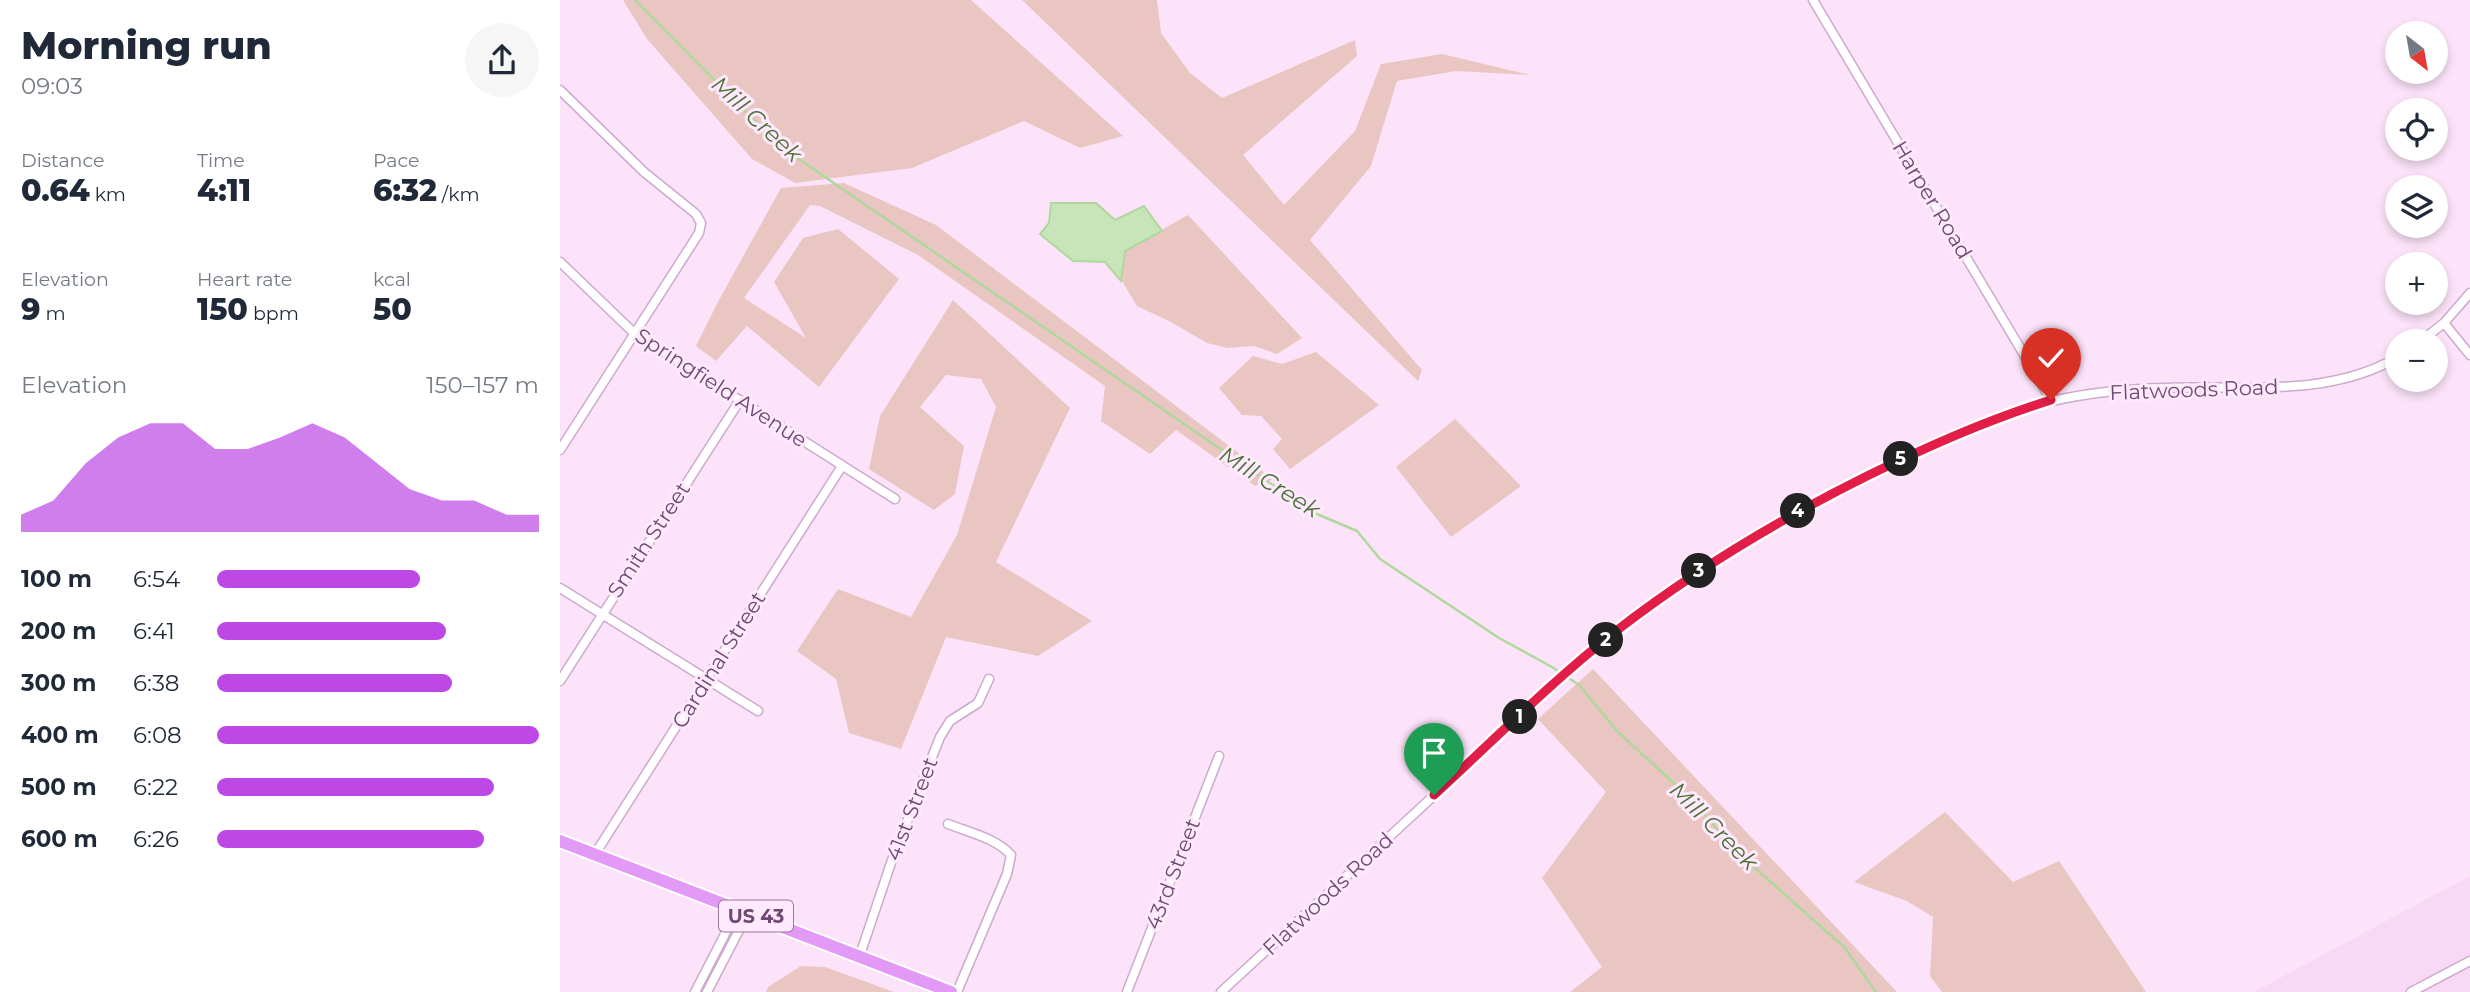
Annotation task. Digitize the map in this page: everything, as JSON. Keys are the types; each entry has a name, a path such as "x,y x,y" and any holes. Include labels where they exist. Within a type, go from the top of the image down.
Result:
{"highway":[{"name":"US 43","path":"560,841 951,992"}],"street":[{"name":"Harper Road","path":"1813,0 2051,400"},
{"path":"560,90 644,172 696,214 701,223 699,233 560,450"},
{"name":"Springfield Avenue","path":"560,262 634,333 895,499"},
{"path":"2436,329 2470,293"},
{"path":"2444,323 2470,355"},
{"name":"Flatwoods Road","path":"1221,992 1614,633 1737,546 1785,518 1962,431 2051,400 2109,391 2306,385 2361,374 2385,363"},
{"name":"Smith Street","path":"560,681 740,400"},
{"name":"Cardinal Street","path":"595,854 842,466"},
{"path":"560,587 758,711"},
{"name":"41st Street","path":"860,955 891,860 940,737 950,721 978,703 989,679"},
{"name":"43rd Street","path":"1127,992 1219,756"},
{"path":"948,824 996,843 1011,855 1007,874 957,992"},
{"path":"695,992 724,936 735,908"},
{"path":"707,992 748,913"},
{"path":"2411,992 2422,989 2470,961"}],"shaded area":[{"path":"623,0 971,0 1123,136 1080,148 1024,121 912,168 795,183 752,159 647,39"},
{"path":"1022,0 1157,0 1161,33 1190,73 1222,98 1355,40 1357,56 1243,155 1284,205 1355,131 1381,64 1442,54 1530,75 1456,71 1397,81 1371,166 1310,240 1422,370 1418,381"},
{"path":"844,183 936,225 1273,479 1255,486 1176,430 1150,454 1101,421 1105,386 918,255 820,206 810,205 744,298 806,338 774,282 803,238 838,229 899,279 819,387 747,326 716,361 696,346 781,188"},
{"path":"1051,203 1096,203 1115,220 1144,206 1162,231 1125,251 1121,281 1105,262 1073,261 1040,234 1049,223"},
{"path":"1188,215 1302,338 1277,354 1254,346 1227,348 1207,343 1137,306 1122,281 1125,251"},
{"path":"953,300 1070,408 996,562 1092,621 1038,656 946,637 901,749 849,733 836,679 797,651 838,589 911,617 957,535 996,407 981,379 946,375 920,407 964,446 955,494 934,510 869,469 880,416"},
{"path":"1316,352 1379,405 1290,469 1273,449 1282,439 1261,416 1242,415 1219,388 1253,356 1282,364"},
{"path":"1455,419 1521,486 1451,537 1396,467"},
{"path":"1593,669 1897,992 1570,992 1602,967 1542,878 1606,792 1538,719"},
{"path":"1945,812 2013,882 2059,861 2146,992 1942,992 1930,976 1933,917 1907,901 1854,882"},
{"path":"2470,876 2470,992 2254,992"},
{"path":"801,966 825,967 894,992 766,992 768,987"}],"waterway":[{"name":"Mill Creek","path":"635,0 780,146 1303,508 1357,531 1380,559 1499,638 1579,685 1618,732 1689,797 1737,852 1845,948 1876,992"}],"route":[{"path":"1434,795 1614,633 1737,546 1835,492 1962,431 2051,400"}]}
